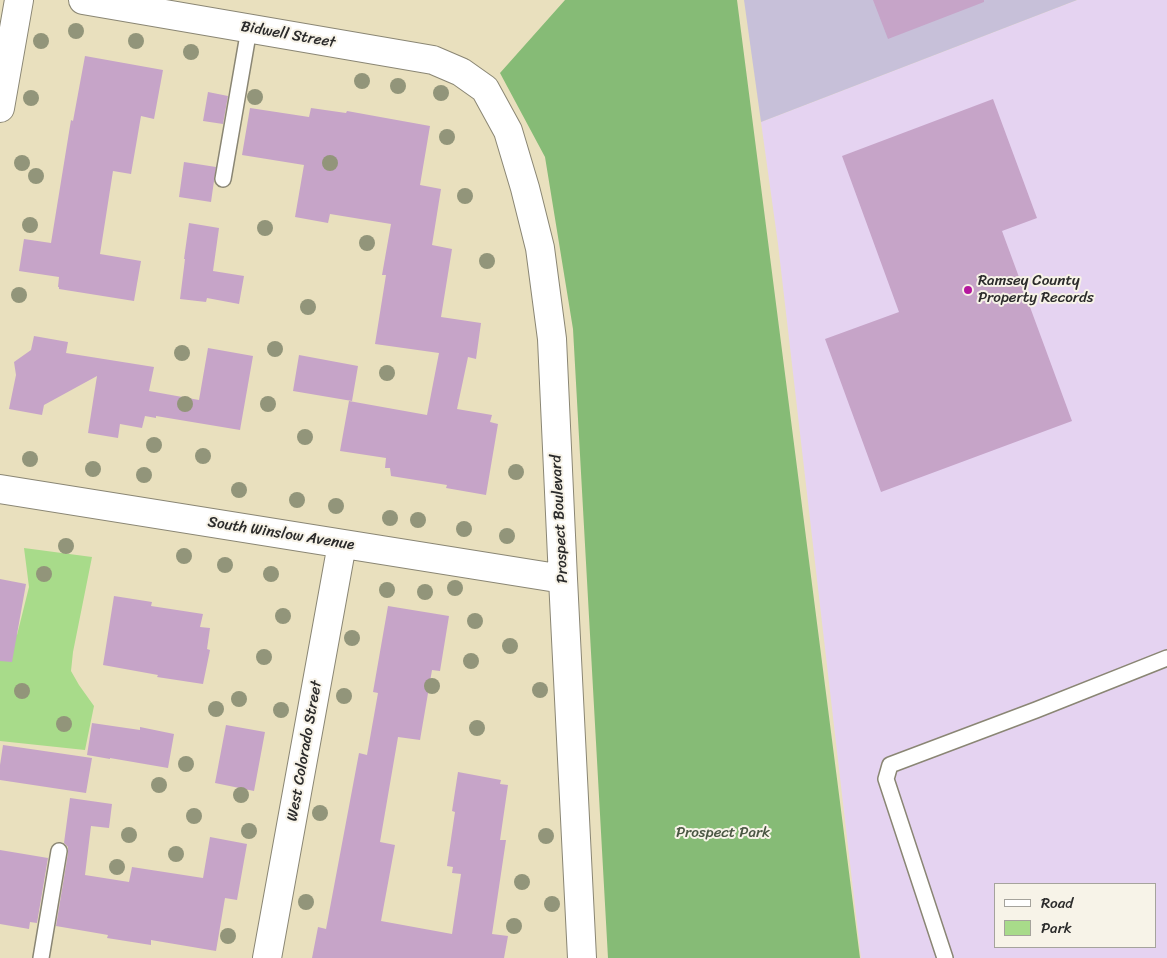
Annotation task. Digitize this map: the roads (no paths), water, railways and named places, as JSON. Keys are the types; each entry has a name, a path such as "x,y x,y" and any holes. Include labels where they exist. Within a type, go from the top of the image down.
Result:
{"street":[{"path":"0,108 19,0"},
{"name":"Bidwell Street","path":"83,0 433,60 461,72 485,90"},
{"name":"Prospect Boulevard","path":"485,90 508,131 525,188 540,248 552,338 582,958"},
{"name":"South Winslow Avenue","path":"0,489 563,579"},
{"name":"West Colorado Street","path":"267,958 342,544"}],"lane":[{"path":"223,179 249,29"},
{"path":"945,958 886,779 890,765 1167,658"},
{"path":"41,958 59,851"}],"place":[{"name":"Ramsey County Property Records","path":"968,290"}],"park label":[{"name":"Prospect Park","path":"723,833"}]}
